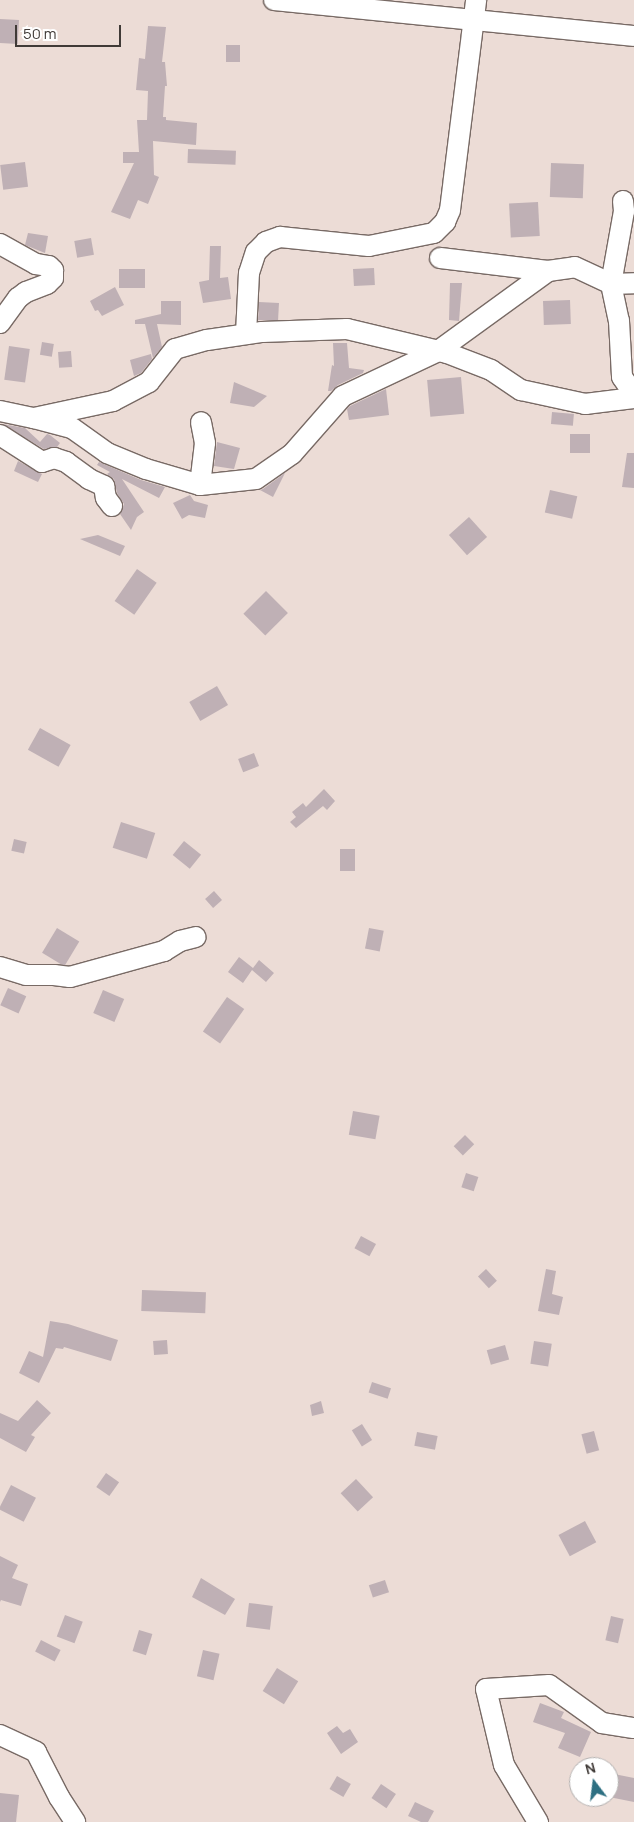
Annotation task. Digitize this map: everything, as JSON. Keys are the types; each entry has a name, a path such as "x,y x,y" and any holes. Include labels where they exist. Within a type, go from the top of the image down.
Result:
{"street":[{"path":"274,0 475,10 634,36"},
{"path":"246,334 249,273 256,252 266,242 280,237 369,246 434,233 445,222 450,210 475,10"},
{"path":"623,201 624,211 611,284 619,321 622,377 634,394"},
{"path":"0,244 36,264 49,266 52,270 53,278 47,284 26,292 18,298 0,323"},
{"path":"440,258 548,271 575,267 611,284 634,283"},
{"path":"0,411 72,428 107,453 146,469 200,485 256,480 292,454 343,396 438,351 548,271"},
{"path":"34,418 112,401 149,382 175,349 207,340 246,334 348,329 438,351 491,370 521,390 585,404 634,398"},
{"path":"200,485 205,443 201,422"},
{"path":"0,435 42,462 54,458 66,462 89,480 104,486 106,498 112,506"},
{"path":"0,967 26,975 54,974 70,977 164,951 180,941 196,937"},
{"path":"538,1822 504,1765 486,1689 549,1685 602,1723 634,1728"},
{"path":"0,1735 36,1752 59,1797 75,1822"}],"building":[{"path":"0,19 19,20 18,44 0,43"},
{"path":"148,26 166,27 162,62 165,62 167,86 165,86 163,117 166,117 166,120 197,123 196,145 153,141 154,175 159,177 148,204 138,200 130,219 111,212 134,163 123,163 123,152 139,152 137,120 147,120 148,91 136,90 139,58 145,59"},
{"path":"226,45 240,45 240,62 226,62"},
{"path":"188,149 236,151 235,165 188,163"},
{"path":"25,162 28,187 3,190 0,165"},
{"path":"551,163 584,164 583,198 550,197"},
{"path":"538,202 540,236 511,237 509,204"},
{"path":"28,233 48,236 45,253 25,245"},
{"path":"91,238 94,255 77,258 74,241"},
{"path":"210,246 221,246 220,278 228,277 231,299 203,303 199,282 209,280"},
{"path":"374,268 375,285 354,286 353,269"},
{"path":"119,269 145,269 145,288 119,288"},
{"path":"450,283 462,283 459,321 449,320"},
{"path":"115,287 124,305 102,316 98,310 95,311 90,301"},
{"path":"570,300 571,324 544,325 543,301"},
{"path":"161,301 181,301 181,325 157,324 162,347 153,358 145,324 135,324 135,320 161,314"},
{"path":"259,302 279,303 278,321 258,320"},
{"path":"42,342 54,344 52,357 40,355"},
{"path":"333,343 347,343 349,368 364,370 363,373 328,391 332,365 334,366"},
{"path":"9,346 30,349 25,383 4,380"},
{"path":"71,351 72,367 59,368 58,352"},
{"path":"151,354 152,359 141,373 134,376 130,360"},
{"path":"461,377 464,414 430,417 427,380"},
{"path":"234,382 267,396 254,407 230,403"},
{"path":"386,389 389,415 349,420 347,409 350,406"},
{"path":"552,412 574,414 573,426 551,424"},
{"path":"2,424 25,428 40,442 47,434 60,443 57,447 44,449"},
{"path":"570,434 590,434 590,453 570,453"},
{"path":"217,442 240,448 234,469 214,466"},
{"path":"627,453 634,453 634,488 622,487"},
{"path":"18,461 42,474 38,482 14,471"},
{"path":"99,462 141,480 165,487 159,498 122,479 144,512 137,517 131,530 120,514 124,504 117,493 114,479 107,474 110,472 97,465"},
{"path":"285,473 273,497 260,490 263,489"},
{"path":"550,490 577,496 572,519 545,512"},
{"path":"190,495 194,501 208,505 205,518 189,515 182,519 173,503"},
{"path":"469,517 487,537 467,555 449,535"},
{"path":"98,535 125,546 120,556 80,539"},
{"path":"137,569 157,583 134,615 115,601"},
{"path":"266,591 288,613 265,636 243,614"},
{"path":"217,686 228,705 200,721 189,702"},
{"path":"40,728 71,745 58,767 28,750"},
{"path":"254,753 259,766 243,772 238,759"},
{"path":"324,789 335,801 327,810 323,806 296,828 290,822 296,817 292,812 303,803 306,807"},
{"path":"121,822 155,833 147,859 113,848"},
{"path":"14,839 27,842 24,854 11,851"},
{"path":"184,841 201,855 190,869 173,855"},
{"path":"340,849 355,849 355,871 340,871"},
{"path":"214,891 222,900 213,908 205,899"},
{"path":"57,928 79,941 64,966 42,953"},
{"path":"369,928 384,931 380,951 365,949"},
{"path":"239,957 253,968 259,960 274,973 266,982 252,970 243,983 228,972"},
{"path":"8,988 26,996 19,1013 0,1005"},
{"path":"103,990 124,999 114,1022 93,1013"},
{"path":"227,997 244,1009 220,1043 203,1031"},
{"path":"353,1111 380,1116 375,1139 349,1135"},
{"path":"465,1135 474,1144 463,1156 454,1146"},
{"path":"466,1173 478,1177 474,1191 461,1187"},
{"path":"361,1236 376,1244 369,1256 354,1248"},
{"path":"486,1269 497,1281 489,1288 478,1277"},
{"path":"546,1269 556,1271 552,1294 563,1297 559,1315 538,1311"},
{"path":"142,1290 206,1292 205,1313 141,1311"},
{"path":"50,1321 68,1324 118,1340 111,1361 64,1347 63,1349 56,1348 39,1383 19,1373 29,1351 43,1357"},
{"path":"167,1340 168,1354 154,1355 153,1341"},
{"path":"534,1341 552,1344 548,1367 530,1364"},
{"path":"505,1345 509,1359 491,1365 487,1350"},
{"path":"372,1382 391,1388 388,1399 369,1392"},
{"path":"37,1400 51,1413 31,1435 35,1437 26,1452 0,1438 0,1413 18,1421"},
{"path":"321,1401 324,1413 312,1416 310,1405"},
{"path":"362,1424 372,1440 362,1446 352,1430"},
{"path":"594,1431 599,1450 587,1454 581,1434"},
{"path":"417,1432 438,1436 435,1450 414,1446"},
{"path":"106,1473 119,1482 109,1496 96,1487"},
{"path":"356,1479 373,1497 358,1512 341,1493"},
{"path":"11,1485 36,1498 24,1522 0,1510"},
{"path":"585,1521 596,1542 570,1556 559,1535"},
{"path":"0,1556 18,1565 12,1578 28,1584 21,1606 1,1600 0,1602"},
{"path":"201,1578 235,1599 225,1615 192,1597"},
{"path":"385,1580 389,1592 373,1598 369,1585"},
{"path":"249,1603 273,1606 270,1630 246,1627"},
{"path":"65,1615 83,1622 74,1643 57,1636"},
{"path":"611,1616 624,1619 618,1643 605,1640"},
{"path":"139,1630 152,1634 146,1655 133,1651"},
{"path":"41,1640 61,1650 55,1662 35,1652"},
{"path":"203,1650 220,1654 213,1680 197,1676"},
{"path":"277,1668 298,1681 284,1704 263,1691"},
{"path":"540,1703 564,1712 561,1718 591,1732 580,1757 558,1748 565,1733 533,1722"},
{"path":"337,1726 343,1733 350,1729 358,1742 341,1754 327,1733"},
{"path":"619,1775 634,1778 634,1802 619,1799"},
{"path":"337,1776 351,1784 343,1797 330,1789"},
{"path":"381,1784 396,1794 386,1808 371,1798"},
{"path":"0,1793 19,1795 16,1822 0,1822"},
{"path":"415,1802 434,1811 428,1822 421,1822 408,1816"}]}
